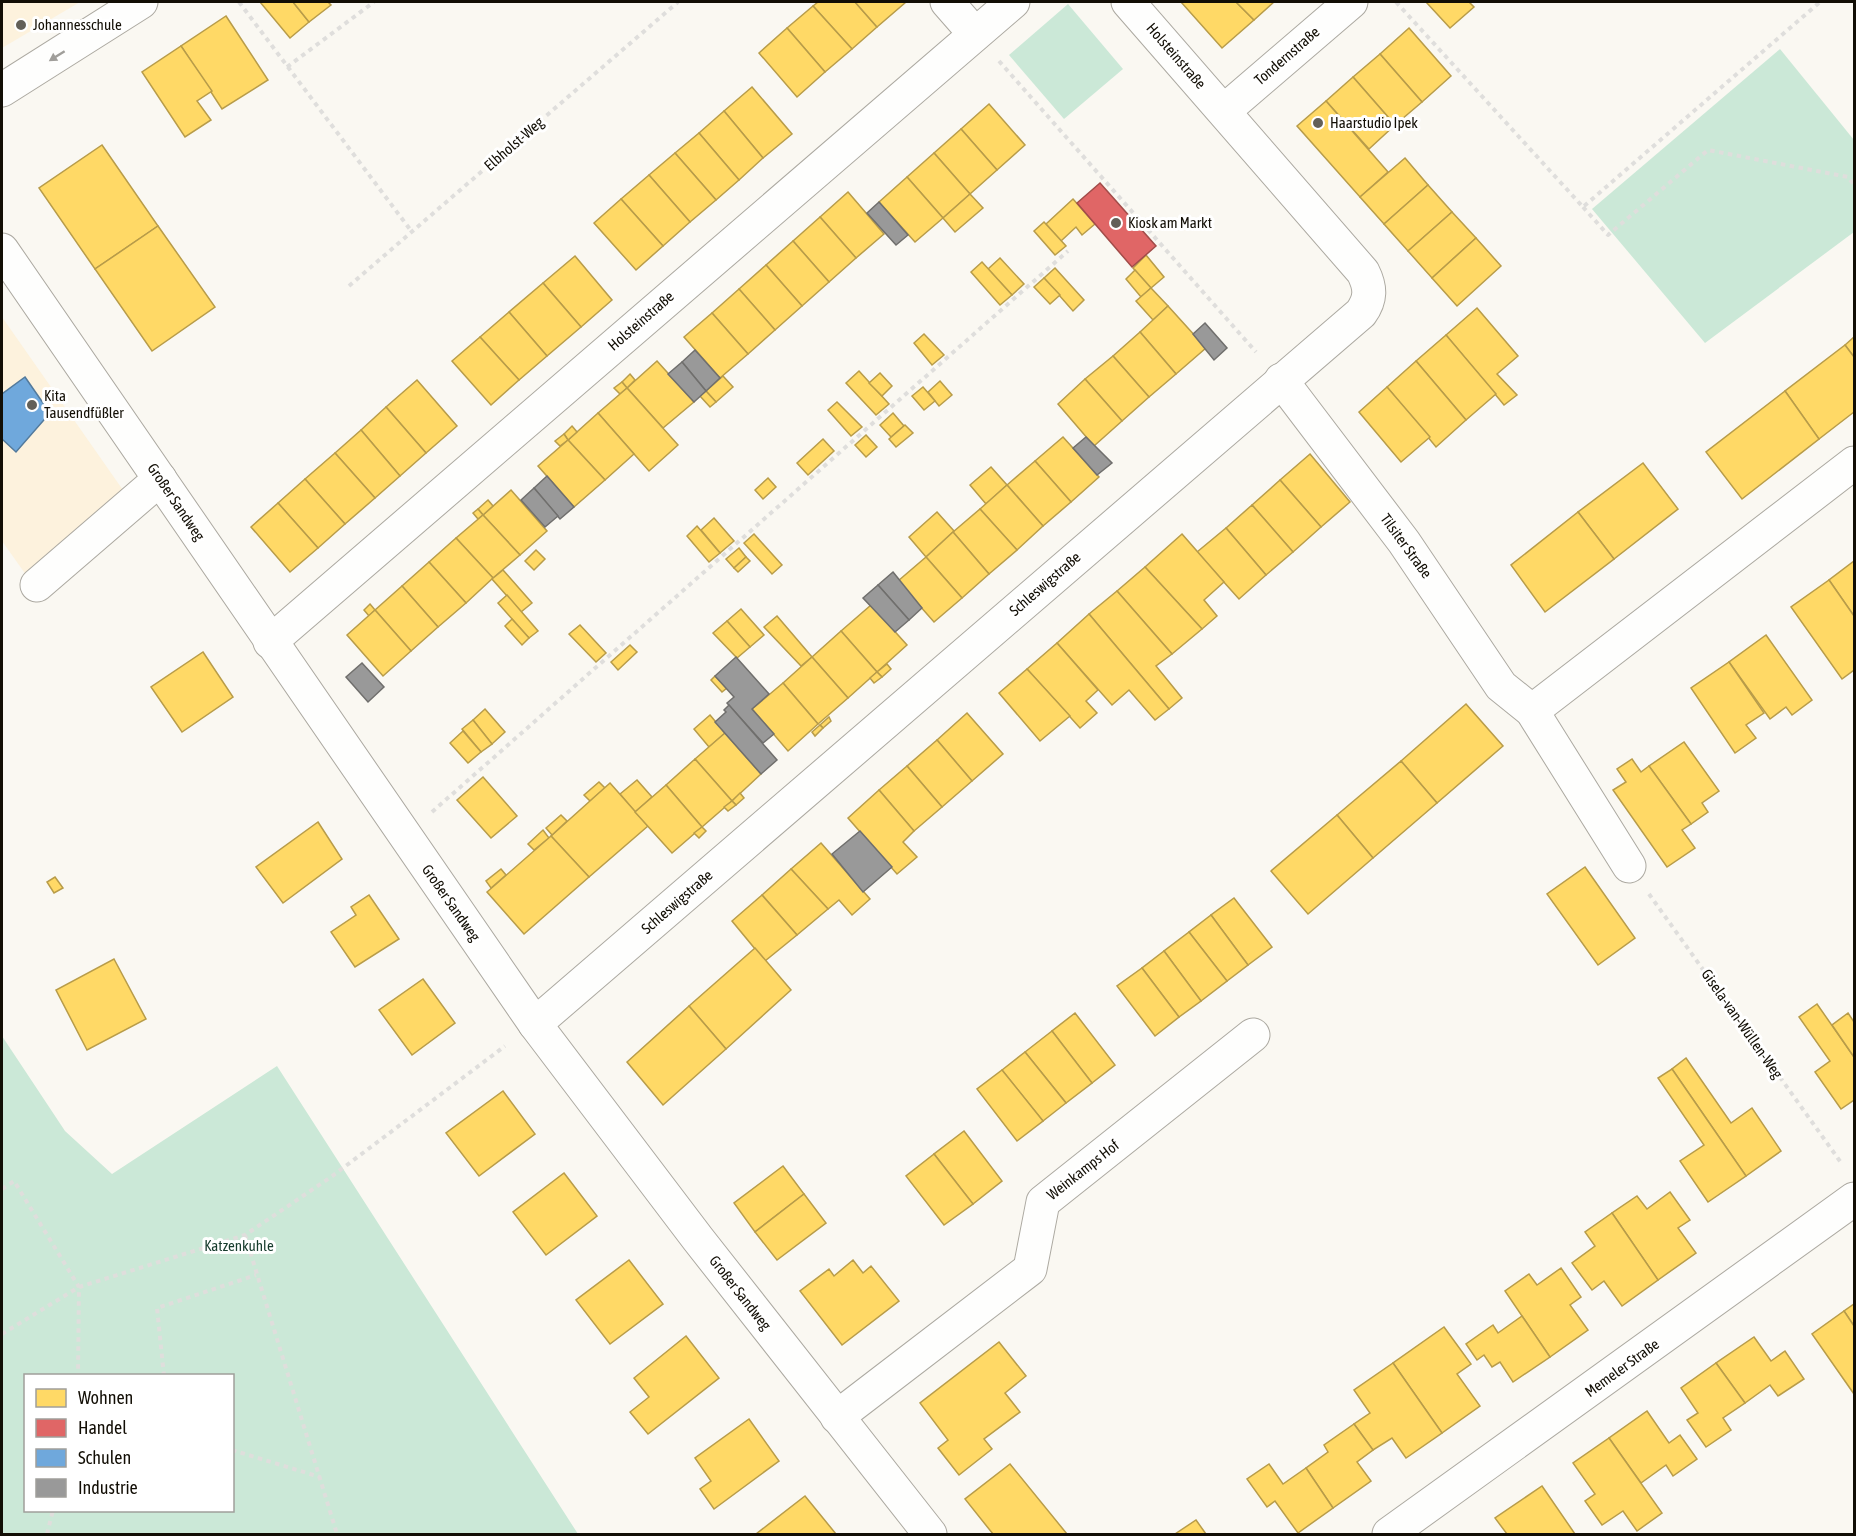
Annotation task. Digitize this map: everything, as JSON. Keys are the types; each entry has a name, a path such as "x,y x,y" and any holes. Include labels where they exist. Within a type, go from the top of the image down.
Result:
{"street":[{"path":"2,90 141,2"},
{"path":"947,2 975,34"},
{"name":"Holsteinstraße","path":"270,642 1013,2"},
{"name":"Holsteinstraße","path":"1128,2 1224,111"},
{"name":"Tondernstraße","path":"1224,111 1351,2"},
{"name":"Schleswigstraße","path":"535,1024 1361,313 1369,298 1368,282 1364,272 1224,111"},
{"name":"Großer Sandweg","path":"2,250 535,1024 698,1239 930,1534"},
{"name":"Tilsiter Straße","path":"1281,380 1404,542 1501,686 1532,711 1629,866"},
{"path":"1532,711 1854,463"},
{"path":"37,585 160,479"},
{"name":"Weinkamps Hof","path":"837,1417 1030,1269 1043,1202 1253,1035"},
{"name":"Memeler Straße","path":"1394,1533 1851,1186"}],"path":[{"path":"239,2 412,231"},
{"path":"288,67 374,2"},
{"name":"Elbholst-Weg","path":"349,286 678,2"},
{"path":"1396,2 1608,235 1708,150 1848,177 1854,185"},
{"path":"1583,207 1820,2"},
{"path":"975,34 1281,380"},
{"path":"405,836 1068,251"},
{"name":"Gisela-van-Wüllen-Weg","path":"1629,866 1851,1186"},
{"path":"2,1334 79,1287 245,1235 340,1170 535,1024"},
{"path":"2,1189 14,1182 79,1287 78,1374"},
{"path":"245,1235 337,1534"},
{"path":"164,1374 157,1308 256,1275"},
{"path":"234,1451 321,1477"},
{"path":"47,1534 52,1512"}],"shaded area":[{"name":"Johannesschule","path":"2,2 80,2 2,48"},
{"name":"Kita Tausendfüßler","path":"2,317 125,493 29,579 2,541"}],"green space":[{"path":"1068,4 1123,69 1064,119 1009,55"},
{"path":"1780,49 1854,140 1854,232 1705,343 1592,209"},
{"name":"Katzenkuhle","path":"2,1036 65,1131 112,1174 277,1066 578,1534 2,1534"}],"building: Wohnen":[{"path":"260,2 293,2 309,22 290,38"},
{"path":"293,2 328,2 331,5 309,22"},
{"path":"818,2 855,2 877,27 852,49 813,6"},
{"path":"855,2 906,2 877,27"},
{"path":"1181,2 1236,2 1254,20 1222,48"},
{"path":"1236,2 1274,2 1254,20"},
{"path":"1426,2 1469,2 1474,7 1450,28"},
{"path":"813,6 852,49 825,72 787,28"},
{"path":"226,16 268,80 222,109 181,46"},
{"path":"787,28 825,72 797,97 759,53"},
{"path":"1409,28 1451,76 1422,102 1380,54"},
{"path":"181,46 212,91 197,101 211,120 185,137 142,72"},
{"path":"1380,54 1422,102 1395,125 1353,77"},
{"path":"1353,77 1395,125 1369,149 1326,101"},
{"path":"752,87 792,134 763,158 724,111"},
{"path":"1326,101 1388,172 1360,197 1297,126"},
{"path":"989,104 1025,145 997,170 961,129"},
{"path":"724,111 763,158 739,180 699,133"},
{"path":"961,129 997,170 970,194 934,153"},
{"path":"699,133 739,180 716,200 675,153"},
{"path":"102,145 158,226 95,269 39,188"},
{"path":"675,153 716,200 690,222 649,175"},
{"path":"934,153 970,194 943,218 907,177"},
{"path":"1405,158 1428,185 1384,224 1360,197"},
{"path":"649,175 690,222 663,246 621,199"},
{"path":"907,177 943,218 915,242 879,202"},
{"path":"1428,185 1452,212 1408,251 1384,224"},
{"path":"848,192 884,234 856,258 820,217"},
{"path":"970,194 983,208 955,232 943,218"},
{"path":"621,199 663,246 636,270 594,223"},
{"path":"1073,199 1095,224 1082,235 1076,227 1061,241 1046,224"},
{"path":"1452,212 1476,238 1432,278 1408,251"},
{"path":"820,217 856,258 829,282 793,241"},
{"path":"1044,222 1066,246 1055,255 1034,231"},
{"path":"158,226 215,307 152,351 95,269"},
{"path":"1476,238 1501,266 1457,306 1432,278"},
{"path":"793,241 829,282 802,306 766,265"},
{"path":"1146,255 1164,277 1151,288 1133,268"},
{"path":"575,256 612,300 581,327 543,283"},
{"path":"1000,258 1024,284 1012,295 988,269"},
{"path":"982,262 1012,295 1000,305 971,272"},
{"path":"766,265 802,306 775,330 739,289"},
{"path":"1055,268 1084,300 1073,311 1044,278"},
{"path":"1135,270 1151,288 1141,297 1126,279"},
{"path":"1044,278 1060,295 1050,304 1034,287"},
{"path":"543,283 581,327 547,356 509,312"},
{"path":"1151,288 1168,306 1153,320 1136,301"},
{"path":"739,289 775,330 748,354 712,313"},
{"path":"1168,306 1206,348 1176,374 1140,332"},
{"path":"1477,308 1518,356 1497,374 1517,395 1504,405 1446,335"},
{"path":"509,312 547,356 519,380 480,337"},
{"path":"712,313 748,354 720,378 684,337"},
{"path":"1140,332 1176,374 1149,397 1113,356"},
{"path":"924,334 944,355 932,365 914,343"},
{"path":"1446,335 1496,394 1466,420 1416,361"},
{"path":"480,337 519,380 491,405 452,361"},
{"path":"1854,337 1854,357 1845,345"},
{"path":"1845,345 1854,357 1854,412 1819,439 1785,391"},
{"path":"1113,356 1149,397 1122,421 1085,379"},
{"path":"657,361 694,402 663,428 627,388"},
{"path":"1416,361 1466,420 1436,447 1387,387"},
{"path":"859,371 889,404 876,415 846,383"},
{"path":"880,373 892,386 882,396 869,383"},
{"path":"630,374 635,380 627,388 622,382"},
{"path":"723,376 733,387 716,402 706,391"},
{"path":"1085,379 1122,421 1094,446 1058,404"},
{"path":"417,380 457,426 426,453 386,407"},
{"path":"940,381 952,395 939,406 928,392"},
{"path":"622,382 627,388 620,394 614,388"},
{"path":"923,387 935,401 924,410 912,396"},
{"path":"1387,387 1430,437 1401,462 1359,412"},
{"path":"627,388 678,445 649,471 598,413"},
{"path":"706,391 716,402 710,407 700,396"},
{"path":"1785,391 1819,439 1742,499 1706,452"},
{"path":"837,402 862,427 851,436 828,410"},
{"path":"386,407 426,453 400,476 361,430"},
{"path":"598,413 634,454 605,480 568,440"},
{"path":"893,413 904,426 891,437 880,425"},
{"path":"905,425 913,433 896,447 889,439"},
{"path":"572,426 577,432 568,440 564,434"},
{"path":"361,430 400,476 375,498 335,453"},
{"path":"564,434 568,440 560,446 555,441"},
{"path":"866,435 877,447 866,457 855,445"},
{"path":"1063,437 1099,477 1071,502 1035,461"},
{"path":"823,439 834,451 808,475 797,463"},
{"path":"568,440 605,480 574,507 538,466"},
{"path":"335,453 375,498 345,524 305,479"},
{"path":"1310,454 1350,502 1321,527 1280,480"},
{"path":"1035,461 1071,502 1043,526 1007,485"},
{"path":"1643,463 1678,509 1614,559 1578,512"},
{"path":"991,467 1007,485 986,504 970,485"},
{"path":"768,478 776,487 763,499 755,490"},
{"path":"305,479 345,524 318,548 278,503"},
{"path":"1280,480 1321,527 1293,552 1252,505"},
{"path":"1007,485 1043,526 1017,550 980,509"},
{"path":"511,490 547,531 520,555 483,515"},
{"path":"488,500 493,506 483,515 478,509"},
{"path":"278,503 318,548 290,572 251,527"},
{"path":"1252,505 1293,552 1266,575 1226,528"},
{"path":"478,509 483,515 478,519 473,513"},
{"path":"980,509 1017,550 989,574 953,532"},
{"path":"937,512 954,531 926,557 909,537"},
{"path":"1578,512 1614,559 1545,612 1511,565"},
{"path":"483,515 520,555 493,578 456,538"},
{"path":"714,518 734,541 720,553 701,530"},
{"path":"697,526 720,553 709,562 687,536"},
{"path":"1226,528 1266,575 1239,599 1197,552"},
{"path":"953,532 989,574 962,598 926,557"},
{"path":"754,534 782,565 772,574 744,543"},
{"path":"1182,534 1224,582 1204,600 1217,616 1202,629 1145,567"},
{"path":"456,538 493,578 466,603 429,562"},
{"path":"739,548 746,557 734,568 726,559"},
{"path":"536,550 545,559 534,570 525,561"},
{"path":"746,557 750,561 738,572 734,568"},
{"path":"926,557 962,598 934,622 898,581"},
{"path":"1854,561 1854,616 1829,580"},
{"path":"429,562 466,603 438,627 402,586"},
{"path":"1145,567 1202,629 1172,654 1117,591"},
{"path":"503,570 532,603 521,612 492,579"},
{"path":"1829,580 1854,616 1854,670 1842,679 1791,607"},
{"path":"402,586 438,627 411,651 375,610"},
{"path":"1117,591 1172,654 1156,666 1182,698 1169,709 1089,614"},
{"path":"507,595 538,631 529,638 498,603"},
{"path":"370,604 375,610 369,616 364,610"},
{"path":"871,605 907,645 877,672 841,631"},
{"path":"741,609 764,635 750,647 727,621"},
{"path":"375,610 411,651 383,676 347,635"},
{"path":"1089,614 1169,709 1155,720 1129,690 1112,705 1057,643"},
{"path":"777,616 812,657 801,666 764,627"},
{"path":"512,619 529,638 522,645 505,626"},
{"path":"727,621 750,647 737,658 713,633"},
{"path":"580,625 606,653 596,662 569,634"},
{"path":"841,631 877,672 848,698 812,657"},
{"path":"1766,635 1812,700 1792,715 1786,707 1770,719 1729,662"},
{"path":"1057,643 1098,690 1086,701 1097,713 1080,728 1027,669"},
{"path":"630,645 637,652 618,670 611,662"},
{"path":"203,652 233,697 182,732 151,687"},
{"path":"812,657 848,698 818,724 783,683"},
{"path":"1729,662 1764,713 1746,725 1756,738 1735,753 1691,688"},
{"path":"887,664 891,669 882,677 877,672"},
{"path":"1027,669 1070,716 1040,741 999,693"},
{"path":"877,672 882,677 874,683 870,678"},
{"path":"715,676 727,688 722,692 711,680"},
{"path":"783,683 818,724 788,751 752,709"},
{"path":"1466,704 1503,746 1437,803 1401,761"},
{"path":"485,709 505,732 492,744 473,720"},
{"path":"967,713 1003,754 972,781 937,740"},
{"path":"710,715 725,733 709,747 694,729"},
{"path":"829,717 831,721 823,728 820,725"},
{"path":"473,720 492,744 481,752 462,729"},
{"path":"820,725 823,728 815,736 812,732"},
{"path":"463,731 481,752 468,763 450,743"},
{"path":"725,733 761,774 732,801 695,759"},
{"path":"937,740 972,781 942,807 907,766"},
{"path":"1684,742 1719,791 1702,803 1708,812 1691,824 1649,766"},
{"path":"695,759 732,801 702,827 666,785"},
{"path":"1632,759 1641,772 1649,766 1691,824 1682,830 1695,848 1667,867 1613,790 1626,782 1617,769"},
{"path":"1401,761 1437,803 1373,858 1337,815"},
{"path":"907,766 942,807 914,831 879,790"},
{"path":"483,777 517,816 491,838 457,800"},
{"path":"637,780 652,797 635,812 620,794"},
{"path":"599,782 605,788 590,801 584,795"},
{"path":"610,783 648,826 589,877 551,836"},
{"path":"666,785 702,827 672,853 635,812"},
{"path":"879,790 914,831 903,842 917,857 897,874 848,818"},
{"path":"740,793 744,798 736,805 732,801"},
{"path":"732,801 736,805 728,811 724,807"},
{"path":"561,815 567,821 552,835 546,828"},
{"path":"1337,815 1373,858 1308,914 1271,871"},
{"path":"318,822 342,859 283,903 256,867"},
{"path":"702,827 706,831 699,838 694,833"},
{"path":"543,830 549,838 534,850 528,844"},
{"path":"551,836 589,877 524,934 487,892"},
{"path":"821,843 870,899 852,915 839,900 828,909 791,869"},
{"path":"1585,867 1635,938 1598,965 1547,894"},
{"path":"501,869 506,875 491,888 486,881"},
{"path":"791,869 828,909 797,935 762,895"},
{"path":"55,877 63,888 54,893 47,882"},
{"path":"369,895 399,939 355,967 331,932 356,915 351,907"},
{"path":"762,895 797,935 765,961 732,921"},
{"path":"1234,898 1272,947 1248,965 1211,915"},
{"path":"1211,915 1248,965 1227,981 1189,932"},
{"path":"1189,932 1227,981 1201,1001 1164,951"},
{"path":"755,948 791,990 726,1049 689,1006"},
{"path":"1164,951 1201,1001 1179,1017 1142,968"},
{"path":"114,959 146,1019 87,1050 56,990"},
{"path":"1142,968 1179,1017 1155,1036 1117,986"},
{"path":"423,979 455,1023 412,1055 379,1010"},
{"path":"1817,1004 1854,1057 1854,1100 1841,1109 1815,1072 1830,1061 1799,1017"},
{"path":"689,1006 726,1049 663,1105 627,1062"},
{"path":"1075,1013 1115,1065 1092,1083 1052,1031"},
{"path":"1848,1013 1854,1022 1854,1057 1832,1025"},
{"path":"1052,1031 1092,1083 1066,1103 1025,1052"},
{"path":"1025,1052 1066,1103 1043,1121 1002,1070"},
{"path":"1686,1058 1731,1123 1752,1108 1781,1151 1746,1176 1672,1069"},
{"path":"1672,1069 1746,1176 1708,1202 1680,1161 1704,1145 1658,1078"},
{"path":"1002,1070 1043,1121 1017,1141 977,1089"},
{"path":"503,1091 535,1134 479,1176 446,1133"},
{"path":"964,1131 1002,1181 973,1204 934,1154"},
{"path":"934,1154 973,1204 944,1225 906,1176"},
{"path":"783,1166 804,1194 755,1232 734,1203"},
{"path":"564,1173 597,1216 546,1255 513,1212"},
{"path":"1670,1192 1690,1220 1678,1228 1696,1253 1658,1280 1612,1213 1637,1196 1647,1209"},
{"path":"804,1194 826,1223 777,1260 755,1232"},
{"path":"1612,1213 1658,1280 1622,1306 1604,1281 1592,1290 1572,1263 1595,1246 1585,1232"},
{"path":"629,1260 663,1304 610,1344 576,1300"},
{"path":"853,1260 863,1273 871,1266 899,1301 842,1345 800,1291 829,1269 834,1276"},
{"path":"1561,1268 1581,1297 1570,1305 1588,1330 1550,1357 1505,1291 1529,1274 1537,1285"},
{"path":"1854,1304 1854,1326 1844,1311"},
{"path":"1844,1311 1854,1326 1854,1394 1812,1334"},
{"path":"1522,1316 1550,1357 1513,1382 1500,1362 1492,1367 1484,1355 1477,1360 1466,1344 1493,1325 1498,1333"},
{"path":"1444,1327 1471,1364 1457,1374 1480,1406 1442,1433 1393,1363"},
{"path":"686,1336 719,1378 648,1434 630,1412 649,1397 634,1378"},
{"path":"1754,1337 1771,1361 1785,1351 1804,1379 1778,1396 1770,1385 1745,1403 1716,1363"},
{"path":"999,1342 1026,1376 1005,1393 1020,1412 984,1439 992,1449 959,1475 938,1448 948,1440 920,1403"},
{"path":"1393,1363 1442,1433 1406,1458 1392,1438 1373,1450 1354,1424 1370,1413 1354,1390"},
{"path":"1716,1363 1745,1403 1723,1418 1731,1430 1706,1447 1687,1420 1698,1413 1681,1388"},
{"path":"1647,1411 1669,1443 1680,1435 1697,1459 1673,1476 1666,1465 1641,1483 1609,1438"},
{"path":"749,1419 779,1461 714,1509 700,1489 711,1481 695,1458"},
{"path":"1354,1424 1373,1450 1357,1462 1371,1481 1333,1508 1306,1468 1328,1452 1324,1445"},
{"path":"1609,1438 1662,1513 1637,1531 1623,1511 1602,1525 1585,1501 1595,1494 1573,1463"},
{"path":"1010,1464 1067,1534 993,1534 965,1499"},
{"path":"1269,1464 1283,1484 1306,1468 1333,1508 1298,1533 1275,1501 1267,1507 1247,1479"},
{"path":"1542,1486 1575,1534 1507,1534 1495,1518"},
{"path":"805,1496 836,1534 756,1534"},
{"path":"1196,1520 1206,1534 1175,1534"}],"building: Handel":[{"path":"1100,183 1156,246 1132,267 1077,203"}],"building: Schulen":[{"path":"25,377 50,413 16,452 2,439 2,394"}],"building: Industrie":[{"path":"879,202 908,235 896,245 867,213"},
{"path":"1205,323 1227,348 1214,360 1193,334"},
{"path":"695,350 720,378 706,391 682,362"},
{"path":"682,362 706,391 694,402 668,374"},
{"path":"1086,437 1112,463 1097,475 1073,448"},
{"path":"547,476 574,507 560,519 534,488"},
{"path":"534,488 558,516 545,527 521,500"},
{"path":"893,572 922,608 909,620 878,585"},
{"path":"878,585 909,620 895,632 863,598"},
{"path":"736,657 769,694 752,709 774,734 763,743 727,703 734,697 715,676"},
{"path":"362,663 384,687 368,702 346,677"},
{"path":"729,705 777,760 761,774 715,722 726,712 724,710"},
{"path":"860,831 892,867 863,892 832,854"}],"place":[{"name":"Johannesschule","path":"21,25"},
{"name":"Haarstudio Ipek","path":"1318,123"},
{"name":"Kiosk am Markt","path":"1116,223"},
{"name":"Kita Tausendfüßler","path":"32,405"}]}
